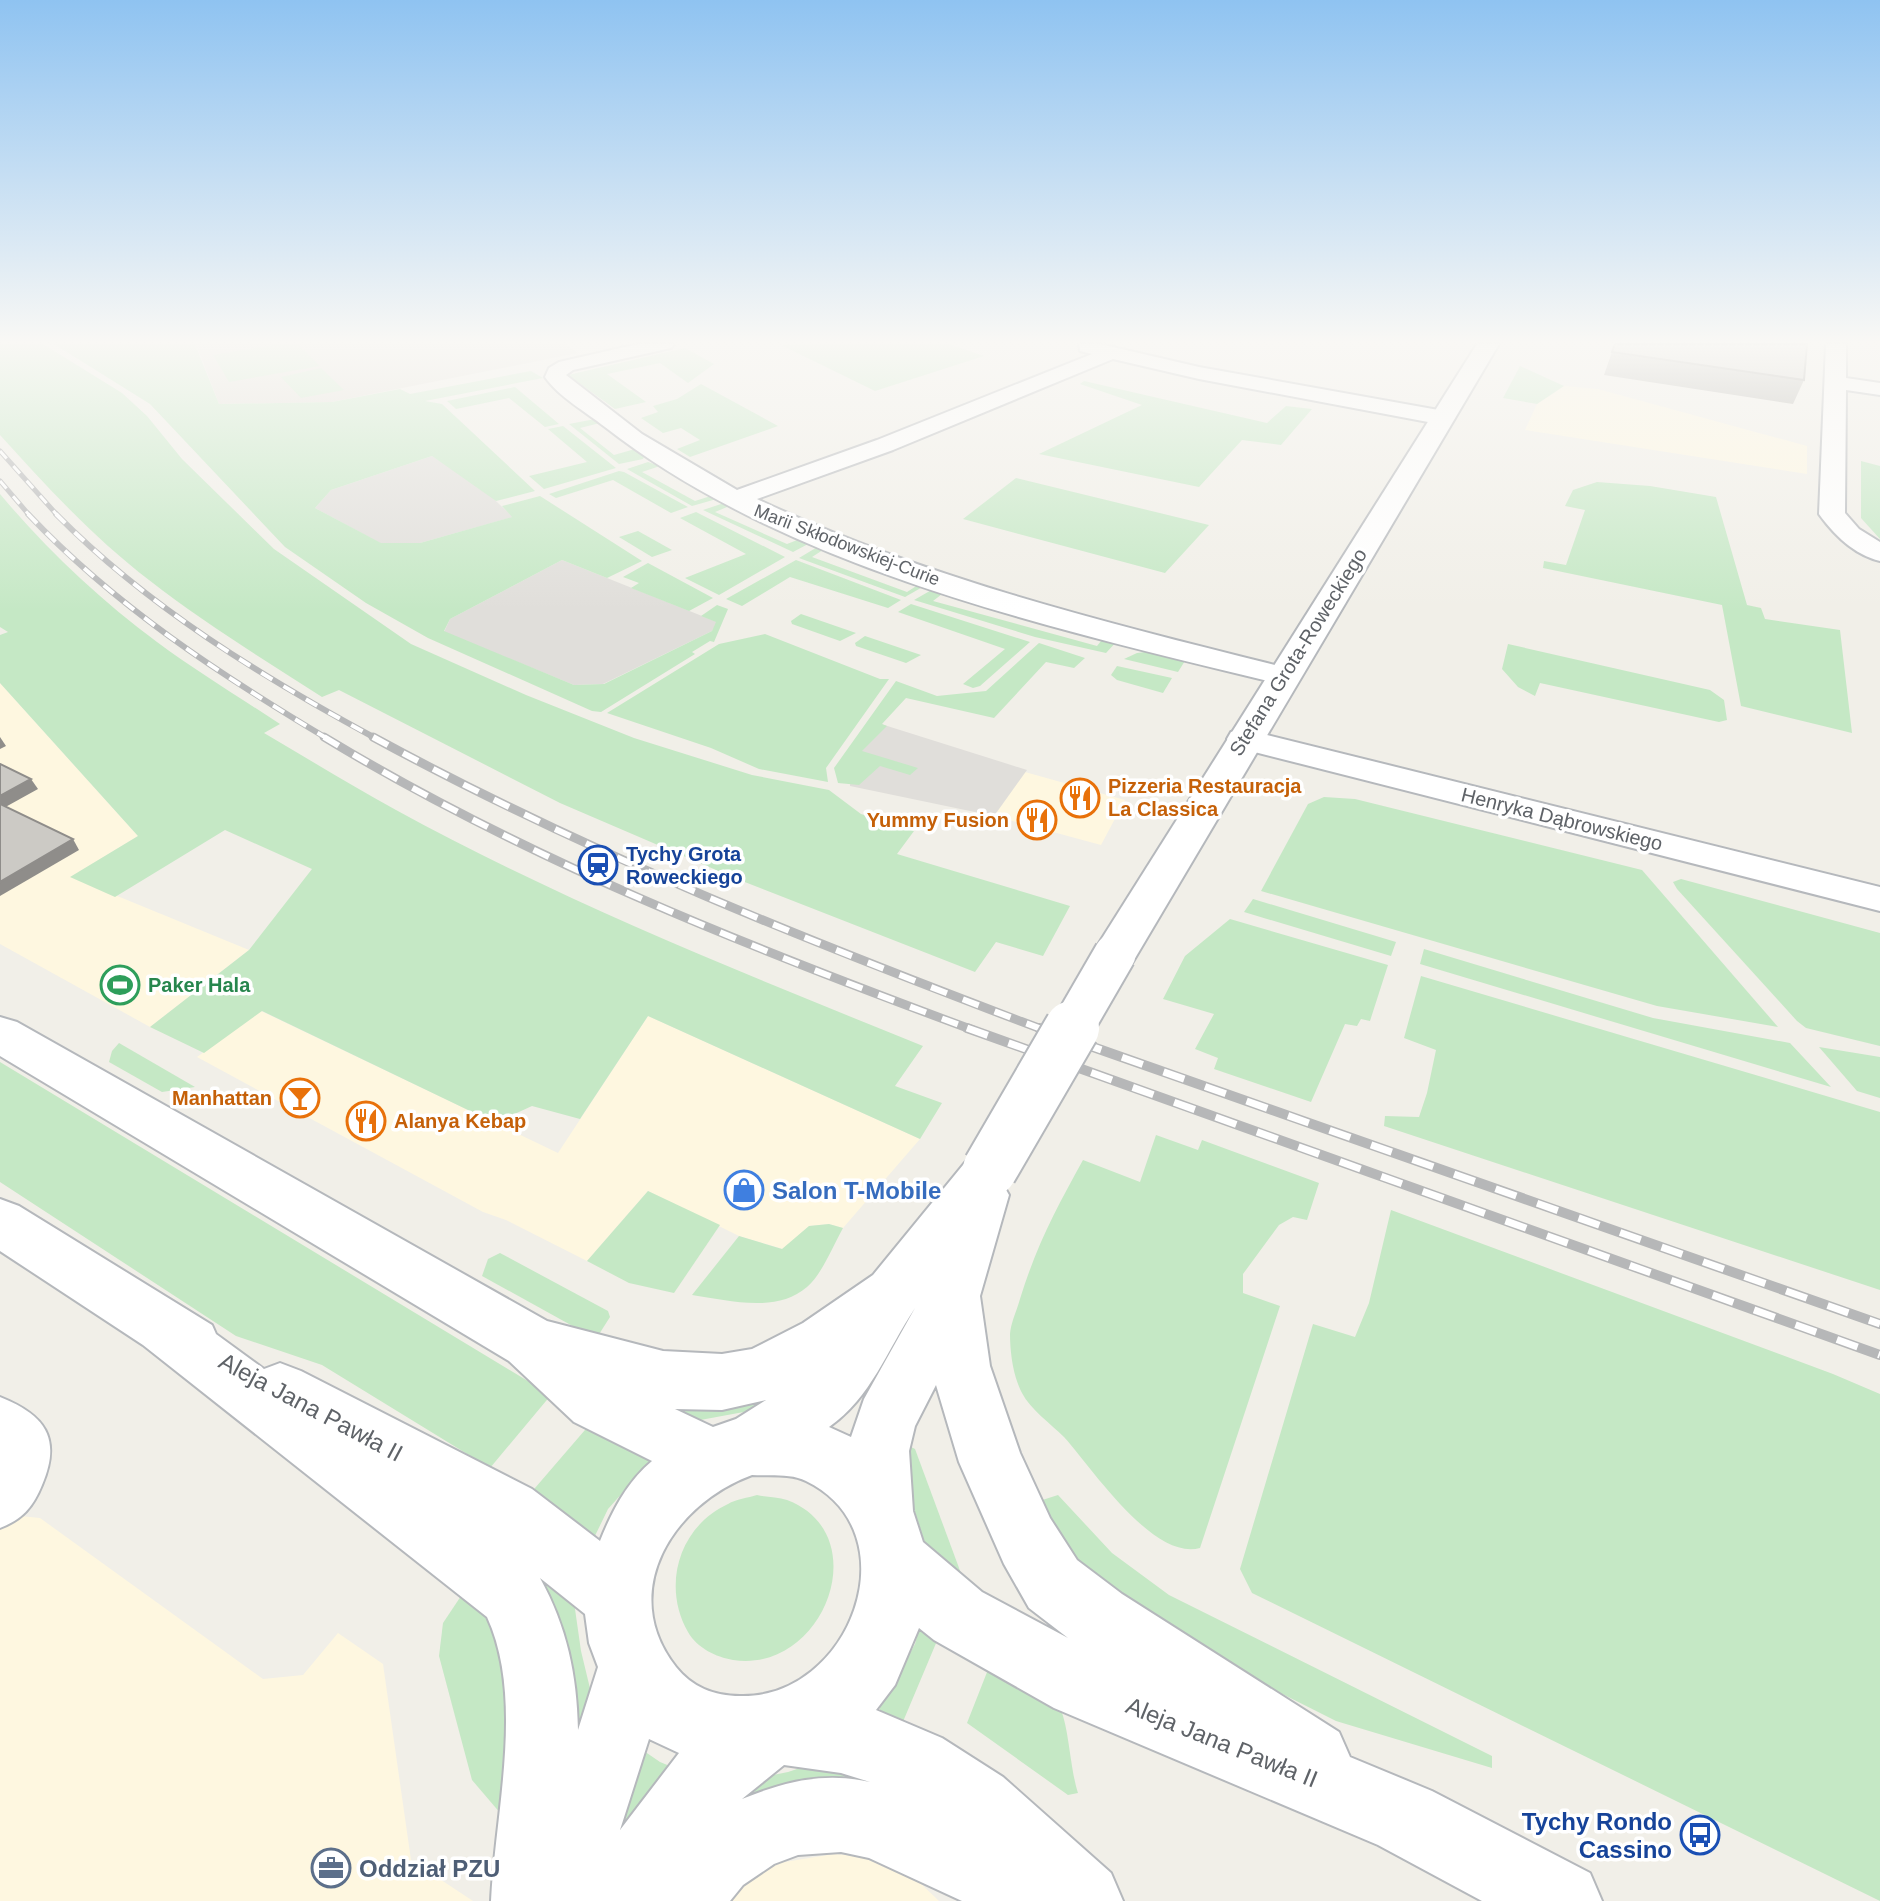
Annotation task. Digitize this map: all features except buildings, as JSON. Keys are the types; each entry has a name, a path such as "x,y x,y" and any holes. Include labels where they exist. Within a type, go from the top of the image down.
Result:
{"street":[{"name":"Marii Skłodowskiej-Curie","path":"628,433 660,457 734,499 862,555 1057,617 1284,676"},
{"path":"734,499 915,433"},
{"name":"Stefana Grota-Roweckiego","path":"732,1452 828,1393 854,1359 893,1293 990,1169 1243,739 1435,433"},
{"path":"1836,433 1832,514 1850,534 1880,553"},
{"name":"Henryka Dąbrowskiego","path":"1243,739 1880,899"},
{"path":"0,1034 530,1342 620,1372 674,1382 733,1379 776,1369 803,1355 893,1293"},
{"name":"Stefana Grota-Roweckiego","path":"888,1536 878,1451 886,1420 952,1296 990,1169"},
{"name":"Aleja Jana Pawła II","path":"0,1222 166,1331 509,1512 618,1597"},
{"path":"952,1296 960,1366 988,1451 1027,1541 1053,1584 1098,1618 1405,1818"},
{"path":"166,1331 511,1593 531,1635 539,1676 541,1724 531,1901"},
{"path":"530,1342 596,1402 732,1452"},
{"path":"0,1424 24,1447 24,1461 17,1478 0,1499"},
{"path":"617,1901 699,1785 774,1730 831,1703 869,1663 891,1613 888,1536 858,1479 828,1457 791,1446 732,1452 676,1482 647,1513 627,1553 618,1597 621,1634 633,1669 656,1700 688,1722 726,1733 774,1730 848,1738 930,1770 1006,1828 1083,1901"},
{"name":"Aleja Jana Pawła II","path":"888,1536 958,1616 1079,1683 1405,1818 1562,1901"},
{"path":"540,1901 591,1808 633,1669"},
{"path":"680,1901 715,1857 752,1833 798,1817 841,1814 874,1821 1052,1901"}],"shaded area":[{"path":"1542,433 1758,433 1807,446 1807,474"},
{"path":"432,456 483,489 513,517 420,543 380,543 315,508 331,490"},
{"path":"562,560 717,622 712,631 603,684 574,685 444,632 450,619"},
{"path":"0,683 138,836 71,877 249,950 150,1027 0,944"},
{"path":"881,724 1027,770 994,816 850,786 850,760"},
{"path":"1025,772 1125,800 1101,845 994,816"},
{"path":"261,1011 558,1153 648,1016 920,1139 843,1228 829,1224 809,1226 783,1249 739,1236 648,1191 587,1261 506,1220 483,1212 197,1057"},
{"path":"0,1514 40,1518 263,1679 303,1675 338,1633 383,1664 411,1860 473,1901 0,1901"},
{"path":"834,1854 859,1856 917,1880 939,1901 709,1901 766,1865"}],"green space":[{"path":"161,433 182,459 274,549 411,644 634,738 752,775 829,790 861,814 914,831 897,854 1070,906 1043,956 996,942 975,972 737,879 560,803 339,690 322,697 212,626 149,580 90,529 0,435"},
{"path":"177,433 473,433 535,491 496,501 432,456 331,490 315,508 381,543 420,543 512,517 502,506 540,496 642,561 607,578 562,560 450,619 444,631 574,685 604,684 712,631 716,622 701,616 717,605 728,609 714,642 710,641 692,652 695,654 601,712 592,711 428,638 366,603 285,547"},
{"path":"552,433 571,433 616,468 544,489 529,476 587,462"},
{"path":"580,433 586,433 614,455 635,449 645,455 643,459 619,464"},
{"path":"688,433 759,433 690,457 677,449 700,440"},
{"path":"1084,433 1292,433 1281,445 1242,440 1199,487 1039,454"},
{"path":"1861,461 1880,466 1880,539 1861,518"},
{"path":"648,462 660,466 642,472 695,501 717,494 720,498 692,506 627,469"},
{"path":"619,471 688,507 671,513 613,480 556,498 549,494"},
{"path":"1016,478 1209,525 1165,573 963,519"},
{"path":"1597,482 1650,486 1716,497 1747,605 1761,608 1765,619 1840,630 1852,733 1741,706 1722,605 1543,568 1544,561 1566,565 1585,510 1565,506 1573,490"},
{"path":"0,494 55,554 135,626 280,724 264,733 396,810 524,876 656,936 923,1046 895,1086 942,1103 920,1139 648,1016 580,1119 532,1106 495,1123 262,1011 204,1053 150,1027 249,950 312,869 225,830 115,897 70,877 138,836 0,683 0,635 8,632 0,627"},
{"path":"727,502 732,505 715,512 787,544 805,537 810,543 793,552 703,510"},
{"path":"696,512 785,557 719,595 685,578 746,554 680,518"},
{"path":"638,531 672,550 652,557 619,537"},
{"path":"819,546 826,548 812,557 907,592 921,583 926,585 905,597 799,558"},
{"path":"796,560 901,600 888,608 790,577 742,606 726,599"},
{"path":"648,563 713,598 689,611 631,588 639,583 623,577"},
{"path":"935,588 946,591 933,601 1097,646 1105,636 1118,640 1106,653 1035,637 914,600"},
{"path":"911,604 1030,642 980,686 973,688 963,684 1005,649 898,612"},
{"path":"801,614 856,633 840,641 792,624 791,621"},
{"path":"765,634 880,679 889,679 826,768 828,782 759,769 711,748 607,713 719,644"},
{"path":"865,636 921,655 906,663 856,646 855,643"},
{"path":"1039,643 1085,658 1074,668 1046,662 994,718 906,698 882,724 887,726 862,751 918,768 910,775 880,766 859,785 838,783 834,768 896,681 937,696 986,691"},
{"path":"1508,644 1710,690 1724,700 1727,720 1719,722 1540,683 1535,696 1518,687 1502,669"},
{"path":"1154,651 1188,656 1178,672 1124,659 1137,653"},
{"path":"1117,666 1172,678 1163,693 1117,680 1111,675"},
{"path":"1324,797 1355,799 1642,870 1778,1027 1657,1006 1261,891 1308,804"},
{"path":"1681,879 1880,933 1880,1046 1806,1028 1797,1021 1677,889 1673,882"},
{"path":"1253,899 1396,942 1391,956 1244,912"},
{"path":"1230,919 1388,965 1370,1021 1361,1019 1357,1026 1345,1024 1311,1102 1214,1069 1218,1058 1195,1049 1214,1014 1163,999 1185,956"},
{"path":"1424,949 1653,1018 1790,1043 1831,1087 1420,964"},
{"path":"1421,976 1880,1112 1880,1290 1384,1126 1385,1116 1419,1117 1427,1093 1436,1050 1404,1038"},
{"path":"119,1043 195,1087 162,1092 109,1062 112,1051"},
{"path":"1819,1047 1880,1057 1880,1098 1857,1091"},
{"path":"0,1062 551,1395 490,1468 322,1365 236,1336 0,1182"},
{"path":"1156,1135 1198,1150 1202,1140 1319,1183 1307,1220 1293,1217 1279,1225 1243,1274 1243,1293 1280,1306 1200,1548 1182,1548 1163,1540 1125,1509 1064,1437 1026,1399 1016,1379 1011,1356 1011,1330 1026,1279 1048,1227 1083,1160 1140,1182"},
{"path":"648,1191 720,1225 674,1293 629,1283 587,1261"},
{"path":"1391,1210 1880,1394 1880,1901 1252,1593 1240,1569 1313,1324 1355,1337 1369,1303"},
{"path":"829,1224 843,1228 818,1275 795,1295 766,1303 751,1303 692,1295 739,1236 782,1249 809,1226"},
{"path":"500,1253 608,1311 610,1317 596,1339 482,1276 488,1259"},
{"path":"776,1383 771,1407 695,1421 638,1400"},
{"path":"591,1423 654,1453 650,1462 608,1509 592,1542 529,1495"},
{"path":"903,1443 915,1449 962,1576 928,1553 909,1493"},
{"path":"757,1495 787,1500 814,1517 829,1541 833,1569 828,1598 814,1624 792,1646 765,1659 733,1660 708,1651 692,1638 680,1615 676,1578 687,1543 697,1527 728,1504"},
{"path":"1058,1495 1112,1553 1169,1595 1492,1756 1492,1768 1336,1721 1108,1606 1033,1503"},
{"path":"507,1532 573,1595 581,1651 594,1705 571,1797"},
{"path":"467,1587 512,1641 507,1821 472,1780 439,1656 443,1623"},
{"path":"922,1617 942,1629 902,1724 880,1713 880,1707 915,1644"},
{"path":"993,1657 1039,1688 1059,1706 1078,1793 1068,1795 967,1723"},
{"path":"641,1749 677,1769 596,1887"},
{"path":"827,1759 884,1769 873,1794 738,1804 753,1779"}],"railway":[{"path":"0,451 58,516"},
{"path":"0,481 30,516"},
{"path":"30,516 96,579 170,637 328,739"},
{"path":"58,516 129,580 208,638 291,691 377,739"},
{"path":"324,737 480,823 641,899 806,967 973,1030"},
{"path":"373,737 536,820 703,895 1044,1030"},
{"path":"967,1028 1880,1355"},
{"path":"1039,1028 1880,1324"}],"place":[{"name":"Pizzeria Restauracja La Classica","path":"1080,798"},
{"name":"Yummy Fusion","path":"1037,820"},
{"name":"Tychy Grota Roweckiego","path":"598,865"},
{"name":"Paker Hala","path":"120,985"},
{"name":"Manhattan","path":"300,1098"},
{"name":"Alanya Kebap","path":"366,1121"},
{"name":"Salon T-Mobile","path":"744,1190"},
{"name":"Tychy Rondo Cassino","path":"1700,1835"},
{"name":"Oddział PZU","path":"331,1868"}]}
